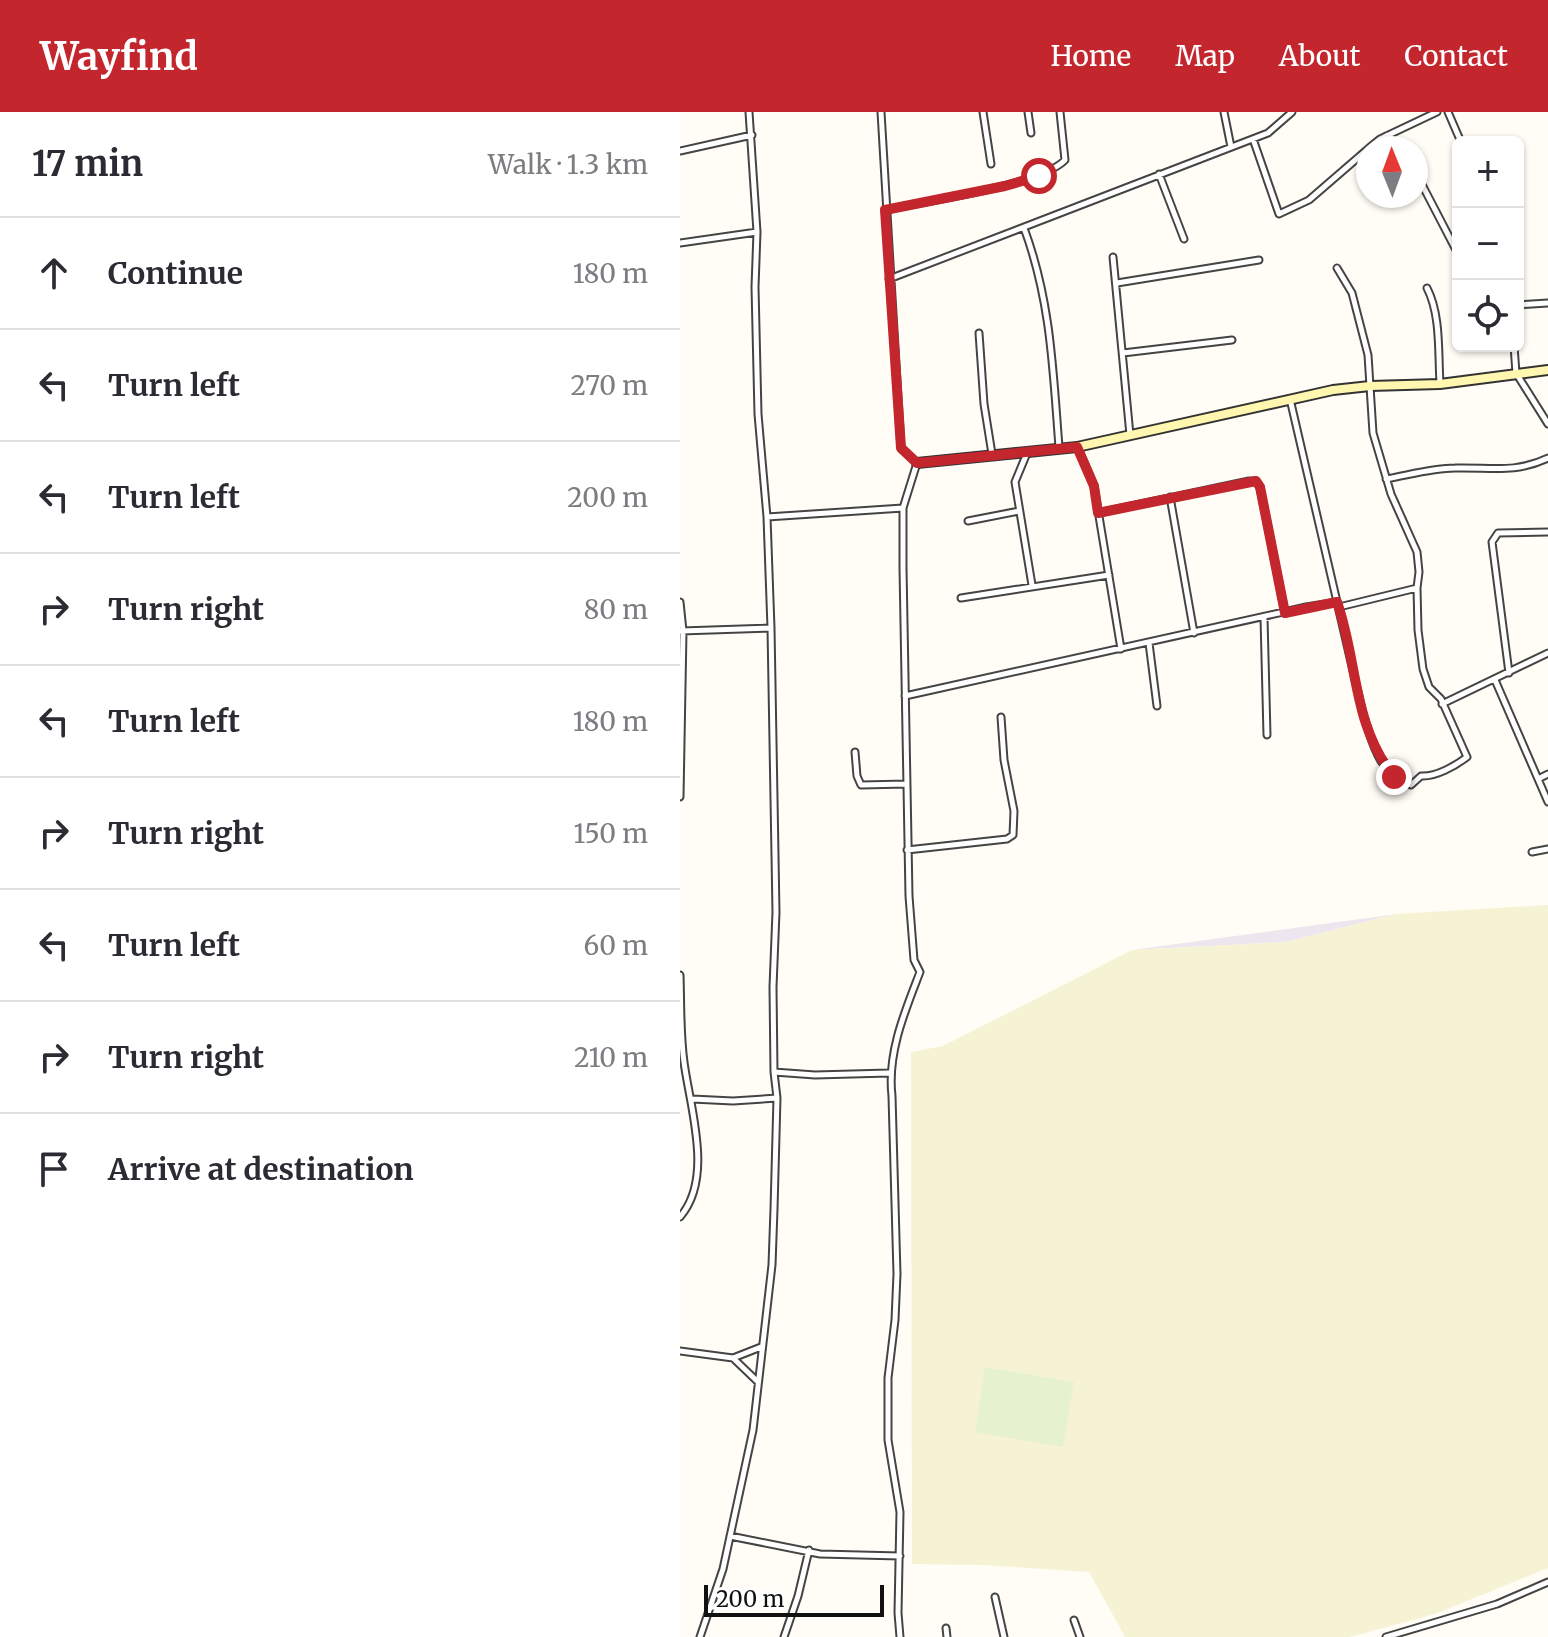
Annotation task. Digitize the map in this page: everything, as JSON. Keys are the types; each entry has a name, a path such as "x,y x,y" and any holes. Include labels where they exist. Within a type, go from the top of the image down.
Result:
{"street":[{"path":"700,1637 723,1569 746,1467 772,1265 777,1098 774,1072 776,912 771,628 767,517 758,414 757,232 749,112"},
{"path":"881,112 901,448 917,463 1077,447 1333,390 1440,384 1548,370"},
{"path":"983,112 991,164"},
{"path":"1028,112 1031,133"},
{"path":"885,210 1005,186 1057,168 1065,160 1060,112"},
{"path":"1224,112 1231,147"},
{"path":"889,279 1268,133 1292,112"},
{"path":"1386,136 1437,112"},
{"path":"1448,112 1458,136"},
{"path":"680,151 752,135"},
{"path":"1253,139 1279,214 1309,200 1356,160"},
{"path":"1159,174 1184,239"},
{"path":"1428,196 1452,242"},
{"path":"1024,228 1039,267 1045,296 1059,447"},
{"path":"680,243 757,232"},
{"path":"1113,257 1130,435"},
{"path":"1117,283 1259,260"},
{"path":"1290,399 1363,714 1377,756 1394,777 1411,785 1421,776 1429,776 1467,757 1441,699 1429,687 1423,669 1417,552 1386,479 1373,433 1368,355 1352,293 1337,268"},
{"path":"1427,288 1436,315 1440,384"},
{"path":"1524,305 1548,303"},
{"path":"979,333 992,454"},
{"path":"1123,353 1232,340"},
{"path":"1514,352 1516,373 1548,424"},
{"path":"1077,447 1094,486 1121,649"},
{"path":"1027,452 1015,482 1032,585"},
{"path":"1386,479 1453,468 1510,470 1548,458"},
{"path":"900,1637 898,1490 888,1440 888,1378 897,1274 889,1073 920,972 914,960 911,938 907,850 903,508 917,463"},
{"path":"1098,513 1256,481 1260,487 1285,613"},
{"path":"1170,497 1194,633"},
{"path":"767,517 903,508"},
{"path":"968,521 1019,511"},
{"path":"1509,673 1492,542 1498,533 1548,532"},
{"path":"961,598 1109,575"},
{"path":"905,696 1285,613 1417,588"},
{"path":"680,602 680,797"},
{"path":"1264,618 1267,735"},
{"path":"681,631 771,628"},
{"path":"1149,643 1157,706"},
{"path":"1442,704 1548,653"},
{"path":"1495,680 1548,802"},
{"path":"907,850 1007,839 1013,835 1014,811 1004,760 1001,717"},
{"path":"855,752 861,785 907,784"},
{"path":"1540,778 1548,774"},
{"path":"1532,852 1548,849"},
{"path":"680,975 684,1061 692,1099 698,1169 695,1193 680,1217"},
{"path":"774,1072 815,1075 889,1073"},
{"path":"692,1099 777,1098"},
{"path":"680,1351 733,1358 762,1346"},
{"path":"733,1358 759,1383"},
{"path":"730,1536 830,1555 900,1556"},
{"path":"784,1637 809,1550"},
{"path":"1386,1637 1497,1604 1548,1582"},
{"path":"995,1597 1004,1637"},
{"path":"1074,1620 1080,1637"},
{"path":"946,1628 947,1637"}],"shaded area":[{"path":"1548,905 1548,1568 1435,1614 1350,1637 1125,1637 1089,1572 912,1564 911,1052 943,1046 1132,950 1286,942 1397,914"},
{"path":"1397,914 1286,942 1132,950"}],"green space":[{"path":"985,1367 1074,1382 1063,1447 975,1432"}],"route":[{"path":"1039,176 1005,186 885,210 901,448 917,463 1077,447 1094,486 1098,513 1256,481 1260,487 1285,613 1337,602 1363,714 1377,756 1394,777"}]}
